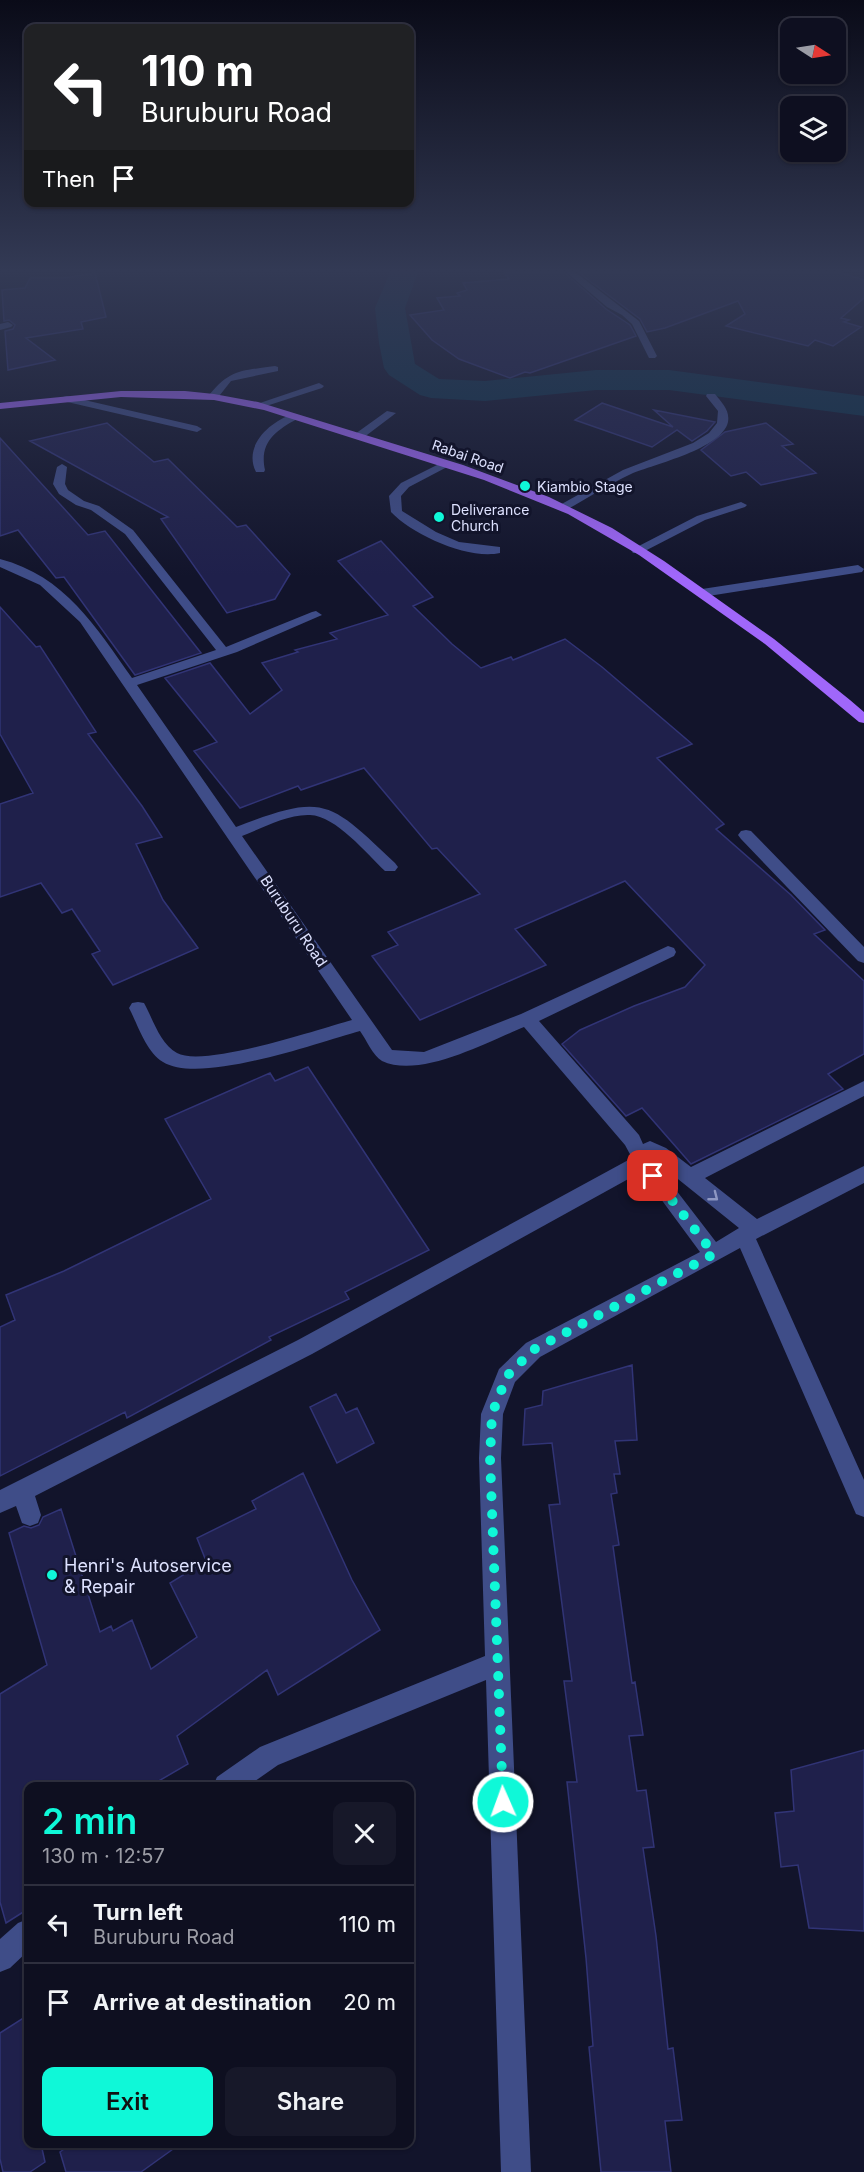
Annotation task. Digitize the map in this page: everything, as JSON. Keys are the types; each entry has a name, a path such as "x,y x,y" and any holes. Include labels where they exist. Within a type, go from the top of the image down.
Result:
{"main road":[{"name":"Rabai Road","path":"0,406 67,399 167,394 242,401 446,464 562,508 637,550 765,638 864,719"}],"street":[{"path":"212,398 228,379 247,373"},
{"path":"256,406 319,386"},
{"path":"562,508 627,472 710,439 723,420 724,411 721,404 711,396"},
{"path":"67,399 197,429"},
{"path":"359,436 391,413"},
{"path":"260,470 256,459 257,446 278,425 293,417"},
{"path":"446,464 405,485 395,496 397,512 430,535 454,546 474,551 496,550"},
{"path":"62,467 59,484 63,492 80,503 95,508 129,532 224,652"},
{"path":"637,550 701,518 741,505"},
{"name":"Buruburu Road","path":"5,569 44,582 84,619 235,833 386,1055 401,1059 424,1059 527,1020"},
{"path":"702,593 858,569"},
{"path":"128,684 224,652 316,615"},
{"path":"235,833 298,812 321,812 349,828 390,867"},
{"path":"746,835 864,957"},
{"path":"668,952 527,1020 632,1140 651,1158 689,1177 749,1232 864,1506"},
{"path":"138,1008 165,1054 186,1063 212,1063 232,1059 365,1023"},
{"path":"689,1177 864,1088"},
{"path":"651,1158 673,1204 714,1254"},
{"path":"0,1502 305,1347 651,1158"},
{"path":"516,2172 490,1458 492,1414 507,1376 533,1350 714,1254 749,1232 864,1174"},
{"path":"22,1491 30,1515"},
{"path":"232,1782 269,1756 498,1663"},
{"path":"0,1958 24,1937"}],"building":[{"path":"498,373 522,373 510,378"},
{"path":"602,403 673,427 654,410 715,422 707,431 692,441 677,430 652,447 575,420"},
{"path":"107,423 154,462 168,459 237,527 246,525 290,574 275,599 227,613 161,519 168,517 30,441"},
{"path":"766,423 793,444 782,446 816,473 761,485 746,472 731,476 701,450 725,432"},
{"path":"0,438 88,535 105,531 201,653 135,675 64,577 56,578 18,530 0,536"},
{"path":"381,541 433,597 413,606 452,644 481,668 511,657 513,660 565,639 602,667 692,744 657,758 724,824 716,829 791,895 825,930 814,934 864,981 864,1054 828,1074 843,1089 691,1164 642,1108 626,1116 562,1044 580,1030 685,987 705,965 625,881 515,929 546,965 420,1020 372,956 398,945 388,932 480,894 437,848 432,849 364,768 301,790 298,786 240,808 194,751 217,742 165,678 210,663 250,714 282,690 262,663 298,652 295,650 337,639 330,633 388,615 338,561"},
{"path":"0,607 36,647 40,646 96,732 88,734 142,806 162,837 136,844 163,900 198,948 113,985 92,954 100,951 72,909 62,913 41,883 0,897 0,804 33,793 0,734"},
{"path":"308,1067 429,1250 345,1292 349,1299 269,1337 271,1340 127,1418 125,1412 0,1476 0,1327 15,1320 6,1295 64,1271 211,1199 165,1119 270,1073 275,1081"},
{"path":"632,1365 637,1440 615,1441 620,1474 614,1474 617,1493 611,1494 619,1545 613,1546 632,1683 635,1682 643,1735 629,1736 637,1791 646,1790 654,1847 643,1848 656,1936 668,2049 673,2048 682,2120 665,2121 671,2172 601,2172 589,2047 593,2046 586,1958 567,1782 577,1782 564,1681 572,1681 549,1505 560,1504 552,1443 523,1445 525,1409 542,1405 543,1391"},
{"path":"336,1394 346,1413 357,1408 374,1443 337,1463 310,1407"},
{"path":"303,1473 352,1580 380,1630 278,1695 267,1670 177,1736 188,1764 157,1782 24,1782 24,1912 6,1923 0,1902 0,1694 47,1665 9,1533 24,1526 31,1528 39,1525 43,1517 61,1509 100,1632 111,1626 113,1631 132,1620 151,1669 197,1637 170,1583 206,1561 197,1538 256,1509 252,1501"},
{"path":"864,1750 864,1931 809,1928 798,1865 781,1867 775,1813 794,1811 791,1770"},
{"path":"24,2018 24,2148 42,2148 45,2162 30,2172 3,2172 0,2159 0,2033"},
{"path":"66,2148 174,2148 141,2172 66,2172 60,2152"}],"waterway":[{"path":"408,373 431,388 485,391 596,380 669,380 864,406"}],"place":[{"name":"Kiambio Stage","path":"525,486"},
{"name":"Deliverance Church","path":"439,517"},
{"name":"Henri's Autoservice & Repair","path":"52,1575"}],"route":[{"path":"503,1802 490,1458 492,1414 507,1376 533,1350 714,1254 653,1176"}]}
